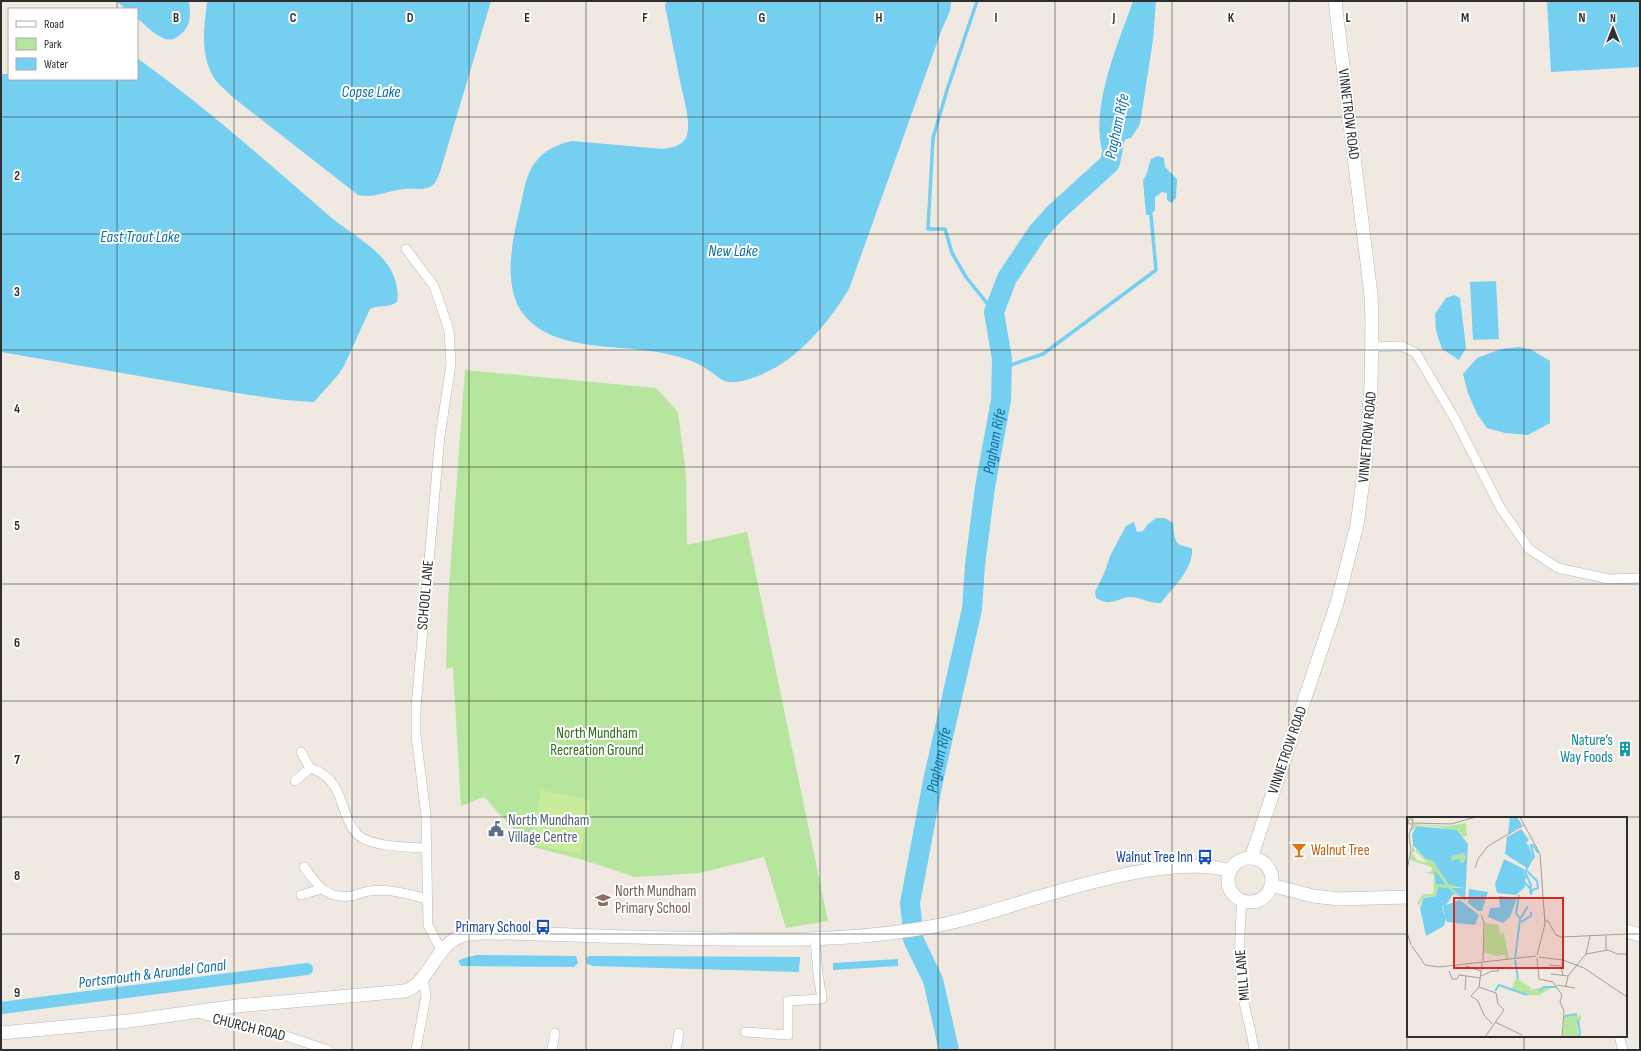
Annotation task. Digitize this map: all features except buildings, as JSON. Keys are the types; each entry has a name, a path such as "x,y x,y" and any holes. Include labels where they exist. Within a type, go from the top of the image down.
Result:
{"main road":[{"name":"VINNETROW ROAD","path":"1251,858 1337,603 1357,525 1365,466 1371,395 1371,295 1335,1"},
{"path":"1251,858 1260,861 1266,865 1272,878 1268,892 1256,900 1242,900 1232,891 1228,878 1230,871 1239,861 1251,858"},
{"path":"1,1034 129,1021 237,1006 396,992 411,989 423,977 441,950 452,941 468,934 507,933 684,938 815,938 876,935 941,925 1087,884 1153,870 1203,866 1230,871"},
{"path":"1271,885 1313,896 1339,899 1407,896"},
{"path":"1627,931 1640,935"}],"street":[{"name":"SCHOOL LANE","path":"406,249 434,286 449,330 451,364 440,436 416,708 416,735 426,816 428,925 441,950"},
{"path":"1372,347 1402,346 1416,352 1456,421 1500,507 1529,549 1558,568 1609,579 1640,578"},
{"path":"301,752 310,768 326,777 334,786 341,798 351,824 359,836 374,843 398,847 426,848"},
{"path":"295,781 310,768"},
{"path":"304,867 321,889 333,895 343,896 369,891 397,892 427,899"},
{"path":"301,895 321,889"},
{"name":"MILL LANE","path":"1242,900 1239,936 1242,990 1254,1050"},
{"path":"745,1032 788,1035 788,1001 822,999 815,938"},
{"path":"416,1050 426,996 423,977"},
{"name":"CHURCH ROAD","path":"192,1012 277,1033 328,1050"},
{"path":"552,1050 555,1033"},
{"path":"676,1050 679,1033"},
{"path":"1619,1037 1623,1050"}],"green space":[{"name":"North Mundham Recreation Ground","path":"465,370 656,388 678,412 686,474 687,545 747,532 828,921 786,928 764,857 699,873 635,877 580,859 529,846 484,797 461,806 453,667 446,669 448,600"},
{"path":"541,790 591,800 580,854 530,844"}],"water":[{"path":"116,1 189,1 190,17 189,22 182,34 171,40 161,37 138,19 138,8 125,8"},
{"name":"Copse Lake","path":"207,1 491,1 440,172 434,184 424,189 399,190 370,196 358,195 235,99 217,82 207,63 204,33"},
{"name":"New Lake","path":"666,1 951,1 950,11 942,29 849,289 828,320 802,348 771,370 736,382 727,382 698,364 677,356 650,351 572,342 554,336 538,327 524,315 517,304 513,290 511,276 512,246 524,188 531,168 542,155 556,146 572,141 662,149 677,146 685,139 687,135 688,123 665,6"},
{"path":"1133,1 1156,1 1153,40 1140,124 1131,138 1123,140 1115,145 1111,156 1104,156 1100,138 1102,98 1113,57"},
{"path":"1547,1 1640,1 1640,67 1551,72"},
{"name":"East Trout Lake","path":"138,59 210,114 334,220 371,247 384,260 390,269 397,285 397,302 370,309 344,366 314,402 284,400 243,394 1,352 1,74 8,74 8,80 138,80"},
{"path":"1158,156 1164,158 1165,167 1177,179 1176,198 1171,203 1167,200 1167,193 1162,192 1155,197 1155,210 1151,215 1146,215 1143,180 1147,173 1151,159"},
{"path":"1496,281 1499,339 1473,340 1470,282"},
{"path":"1454,295 1460,298 1466,348 1459,360 1442,349 1436,331 1435,314 1446,298"},
{"path":"1519,347 1530,349 1550,361 1550,423 1528,435 1505,433 1487,428 1477,414 1468,393 1463,374 1477,358 1501,349"},
{"path":"1156,518 1165,518 1173,523 1176,541 1182,546 1192,549 1189,564 1181,578 1161,603 1134,597 1113,602 1101,601 1096,598 1095,592 1110,556 1126,526 1134,522 1137,532 1143,531 1147,525"},
{"path":"477,955 576,956 578,963 574,967 461,966 458,961"},
{"path":"589,956 800,957 799,972 593,966 587,964 586,958"},
{"path":"898,959 898,966 833,970 833,963"}],"waterway":[{"path":"977,1 947,90 933,138 928,229 945,229 952,253 966,277 994,312"},
{"name":"Pagham Rife","path":"912,923 910,903 933,781 972,609 975,565 985,487 1001,400 1002,359 994,312 1007,278 1037,233 1054,214 1110,163 1118,121"},
{"path":"1002,368 1043,354 1156,270 1151,215"},
{"name":"Pagham Rife","path":"913,935 913,939 933,980 949,1050"},
{"name":"Portsmouth & Arundel Canal","path":"1,1008 307,969"}],"place":[{"name":"Nature’s Way Foods","path":"1625,749"},
{"name":"North Mundham Village Centre","path":"496,829"},
{"name":"Walnut Tree","path":"1299,850"},
{"name":"Walnut Tree Inn","path":"1205,857"},
{"name":"North Mundham Primary School","path":"603,900"},
{"name":"Primary School","path":"543,927"}]}
